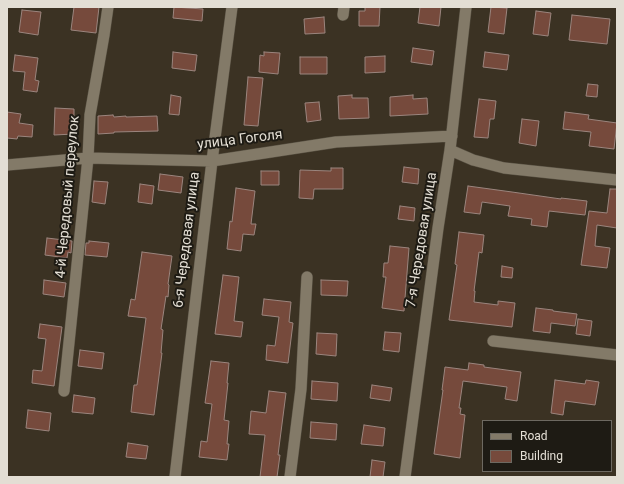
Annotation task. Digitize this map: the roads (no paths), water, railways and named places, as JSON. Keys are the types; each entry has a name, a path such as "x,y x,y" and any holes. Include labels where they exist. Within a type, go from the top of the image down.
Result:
{"street":[{"name":"4-й Чередовый переулок","path":"64,391 88,158 90,116 108,7"},
{"name":"6-я Чередовая улица","path":"175,477 212,161 232,7"},
{"name":"7-я Чередовая улица","path":"405,477 438,228 452,136 466,7"},
{"name":"улица Гоголя","path":"7,165 88,158 212,161 336,142 452,136"},
{"path":"450,150 474,160 504,168 617,180"},
{"path":"290,477 301,389 307,277"},
{"path":"492,341 617,355"}]}
